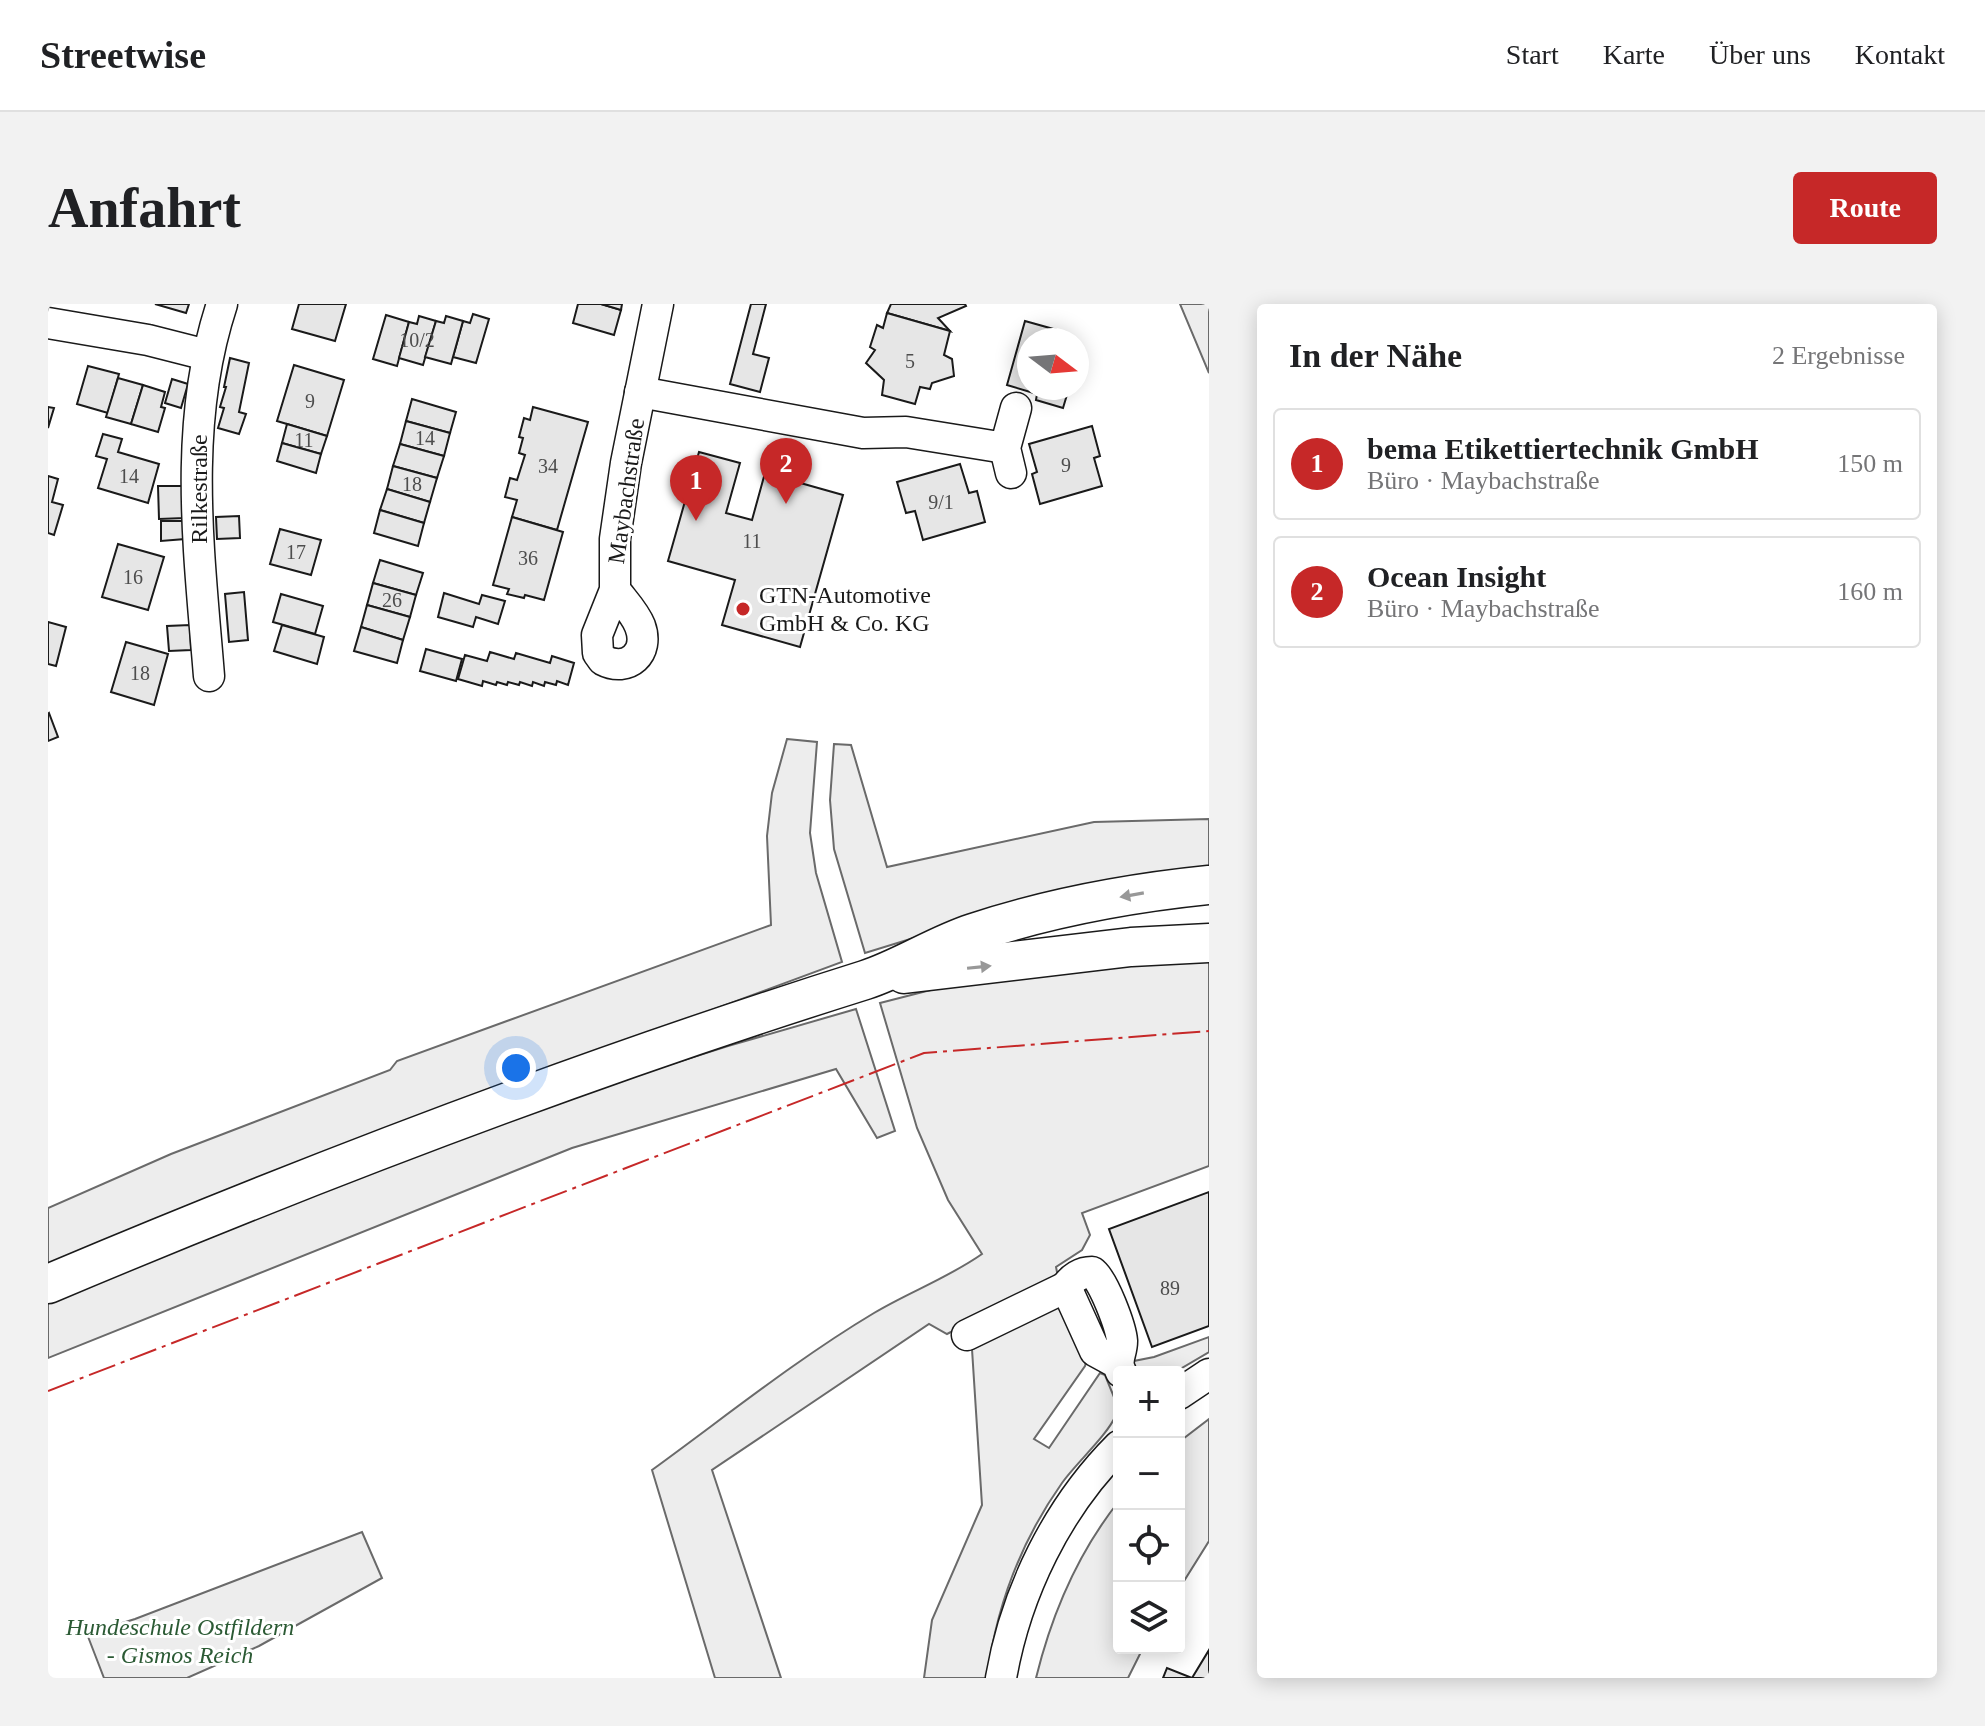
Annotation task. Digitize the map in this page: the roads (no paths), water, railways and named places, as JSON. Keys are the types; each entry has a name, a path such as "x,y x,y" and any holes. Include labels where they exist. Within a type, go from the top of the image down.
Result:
{"main road":[{"path":"48,1284 282,1189 507,1103 774,1008 873,977 953,940 1019,919 1110,899 1209,885"},
{"path":"873,977 999,965 1131,947 1209,943"}],"street":[{"name":"Rilkestraße","path":"209,676 196,487 207,355 222,304"},
{"name":"Maybachstraße","path":"615,590 615,539 658,304"},
{"path":"48,323 148,340 207,355"},
{"name":"Maybachstraße","path":"640,392 863,433 906,432 1008,460 1016,408"},
{"path":"967,1335 1120,1257"},
{"path":"1092,1272 1100,1278 1131,1325 1122,1342 1119,1366"},
{"path":"1066,1287 1095,1351 1116,1366"},
{"path":"1185,1390 1209,1374"},
{"path":"1001,1678 1019,1608 1043,1552 1074,1501 1113,1453"}],"place":[{"name":"Ocean Insight","path":"786,504"},
{"name":"bema Etikettiertechnik GmbH","path":"696,521"},
{"name":"GTN-Automotive GmbH & Co. KG","path":"743,609"}],"park label":[{"name":"Hundeschule Ostfildern - Gismos Reich","path":"180,1641"}]}
